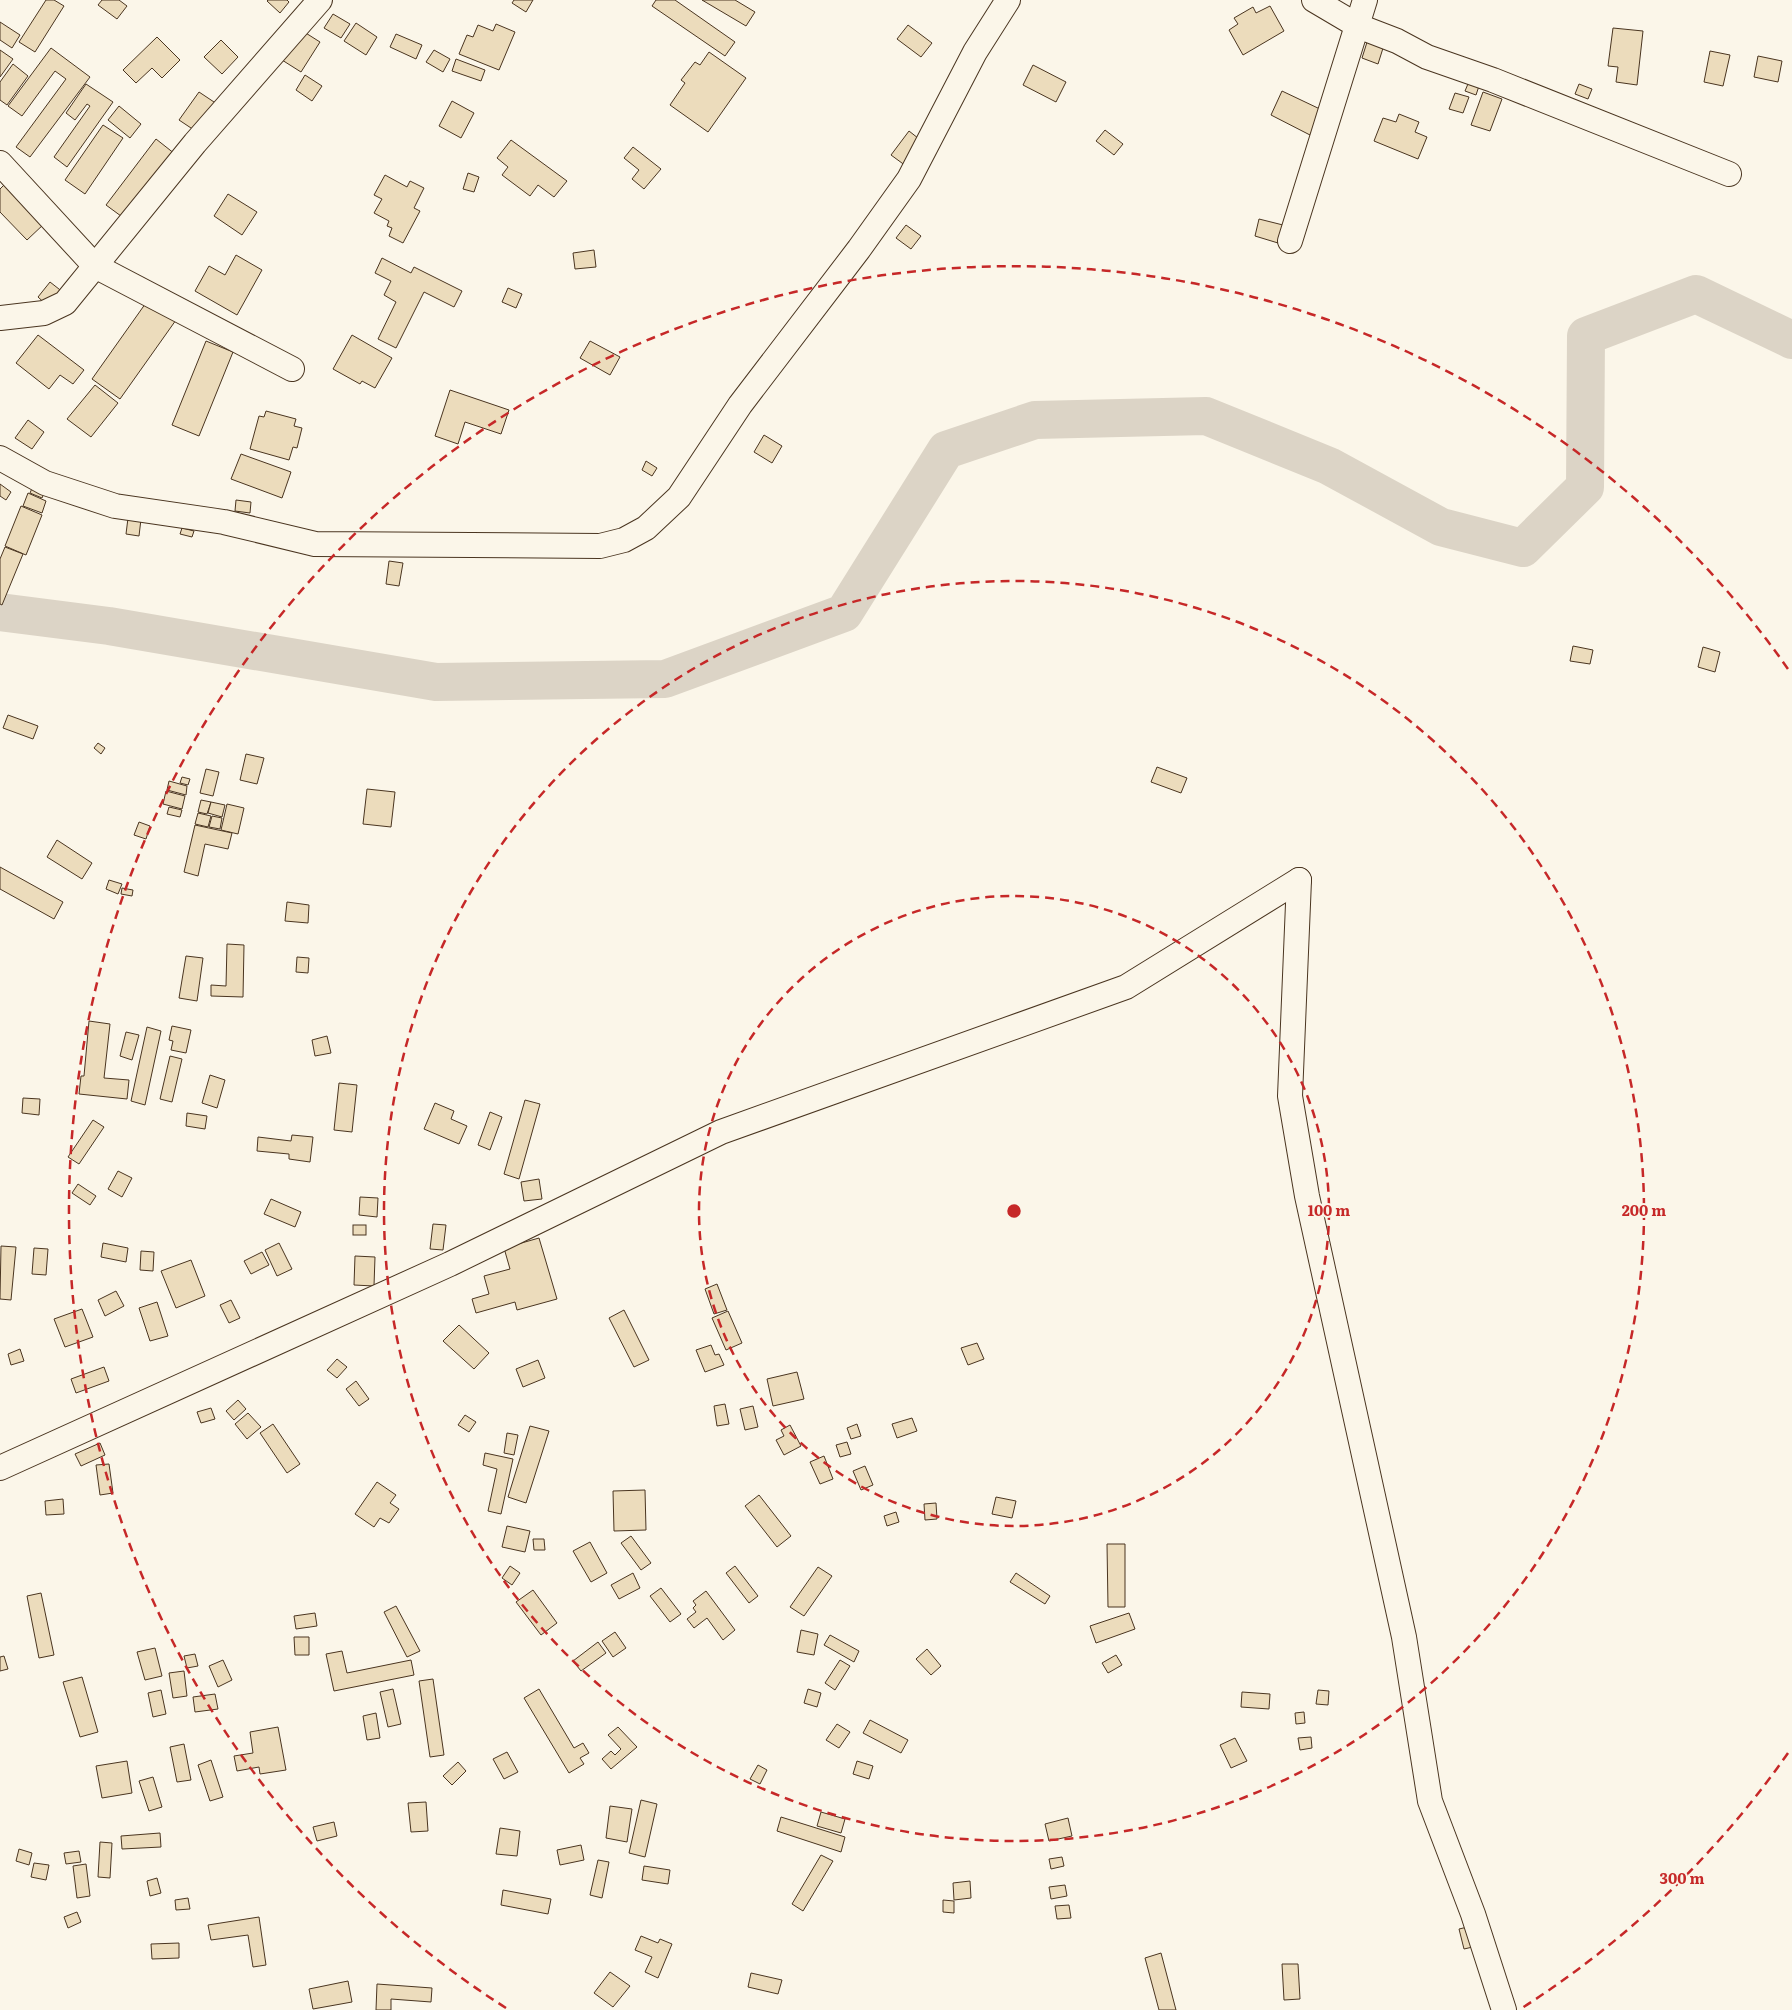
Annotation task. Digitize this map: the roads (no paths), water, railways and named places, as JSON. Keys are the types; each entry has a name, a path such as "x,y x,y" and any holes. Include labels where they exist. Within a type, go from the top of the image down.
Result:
{"street":[{"path":"0,318 44,313 64,303 196,143 320,0"},
{"path":"0,458 45,483 115,506 224,522 315,544 600,546 624,540 646,528 679,497 740,405 885,214 909,179 975,52 1008,0"},
{"path":"1314,0 1358,26 1397,41 1428,57 1493,80 1729,174"},
{"path":"1290,241 1366,0"},
{"path":"0,163 95,266 292,369"},
{"path":"0,1468 450,1264 721,1132 1126,987 1299,880 1290,1096 1307,1196 1404,1637 1430,1801 1473,1914 1504,2010"}],"waterway":[{"path":"0,612 109,626 436,682 665,679 844,613 946,450 1035,420 1206,416 1329,466 1441,527 1523,548 1585,487 1586,336 1696,294 1792,340"}]}
